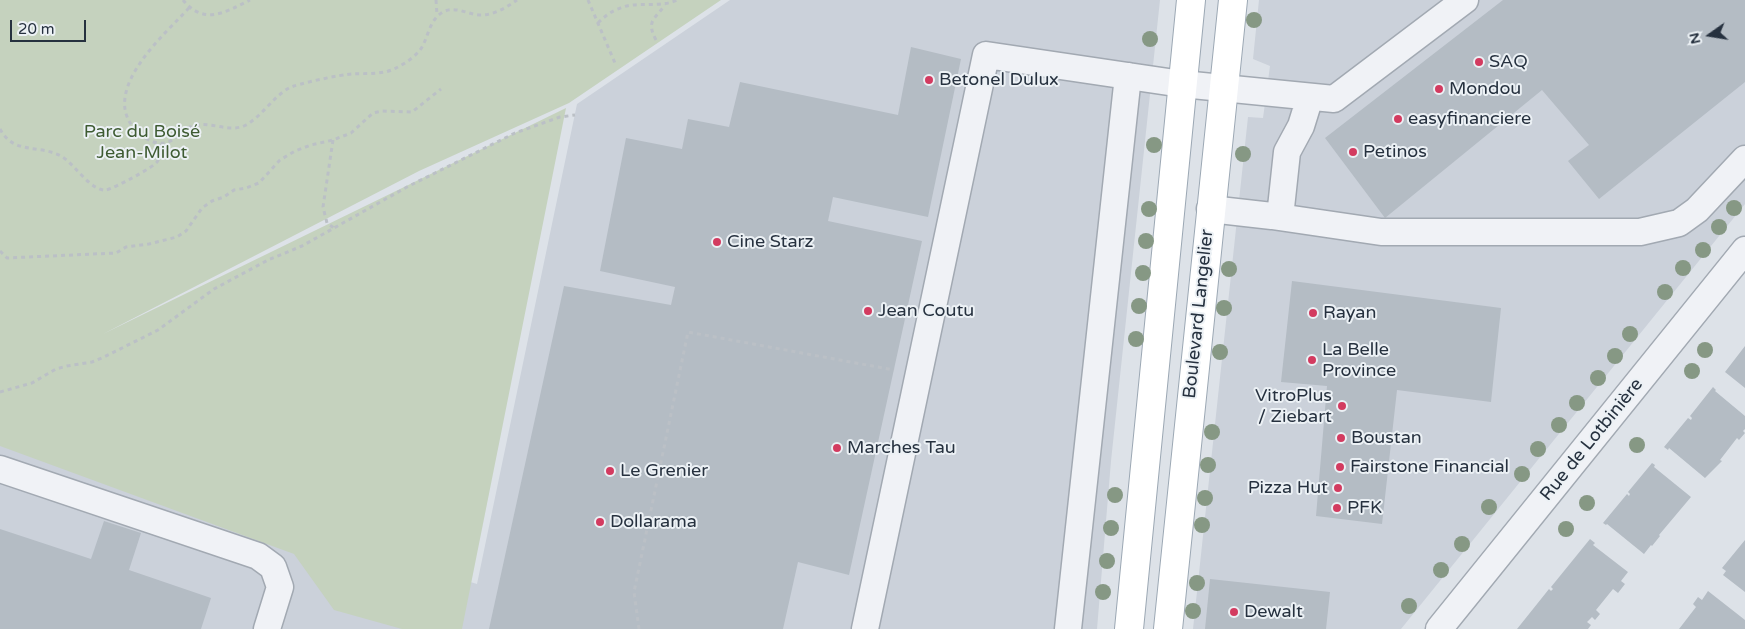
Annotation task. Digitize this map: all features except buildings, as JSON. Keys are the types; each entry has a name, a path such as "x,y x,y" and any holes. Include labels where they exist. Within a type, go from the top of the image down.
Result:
{"main road":[{"path":"1129,629 1191,0"},
{"name":"Boulevard Langelier","path":"1168,629 1232,0"}],"street":[{"path":"866,629 986,55 1182,84 1334,99 1466,0"},
{"path":"1068,629 1128,76"},
{"path":"1280,217 1287,152 1301,126 1310,97"},
{"path":"1210,210 1280,217 1381,232 1640,232 1679,223 1697,210 1745,159"},
{"name":"Rue de Lotbinière","path":"1439,629 1745,250"},
{"path":"0,469 258,556 273,567 280,587 267,629"}],"path":[{"path":"183,0 189,8 209,15 223,13 250,0"},
{"path":"436,0 437,16"},
{"path":"189,8 156,43 131,76 128,84 126,103 128,120 145,139 159,143 170,142 190,127 200,124 225,128 246,125 289,87 350,74 386,72 397,68 414,57 424,45 431,24 437,16 445,11 454,9 481,16 502,10 517,0"},
{"path":"588,0 615,63"},
{"path":"598,23 608,14 619,8 634,5 665,4 677,0"},
{"path":"656,40 651,26 652,18 665,4"},
{"path":"0,251 7,258 116,253 126,247 164,241 186,231 202,208 212,201 224,197 234,190 259,183 280,160 311,144 333,140 352,133 373,114 382,111 412,112 441,89"},
{"path":"0,392 32,383 56,369 92,362 104,357 158,330 214,289 268,260 302,246 355,218 407,187 515,133 545,122 575,115"},
{"path":"0,129 10,143 59,156 72,163 87,181 97,188 106,190 147,170 157,162 160,153 159,143"},
{"path":"333,140 323,207 327,223 334,228"},
{"path":"639,629 634,592 688,332 918,376"}],"shaded area":[{"path":"730,0 1160,0 1111,461 1097,629 0,629 0,440 477,584 577,104"},
{"path":"1259,0 1745,0 1745,204 1401,629 1193,629 1248,117 1263,118 1270,66 1253,59"}],"green space":[{"name":"Parc du Boisé Jean-Milot","path":"0,0 721,0 569,103 419,171 103,334 566,108 462,629 402,629 334,610 294,554 0,446"}],"place":[{"name":"SAQ","path":"1479,62"},
{"name":"Betonel Dulux","path":"929,80"},
{"name":"Mondou","path":"1439,89"},
{"name":"easyfinanciere","path":"1398,119"},
{"name":"Petinos","path":"1353,152"},
{"name":"Cine Starz","path":"717,242"},
{"name":"Jean Coutu","path":"868,311"},
{"name":"Rayan","path":"1313,313"},
{"name":"La Belle Province","path":"1312,360"},
{"name":"VitroPlus / Ziebart","path":"1342,406"},
{"name":"Boustan","path":"1341,438"},
{"name":"Marches Tau","path":"837,448"},
{"name":"Fairstone Financial","path":"1340,467"},
{"name":"Le Grenier","path":"610,471"},
{"name":"Pizza Hut","path":"1338,488"},
{"name":"PFK","path":"1337,508"},
{"name":"Dollarama","path":"600,522"},
{"name":"Dewalt","path":"1234,612"}]}
